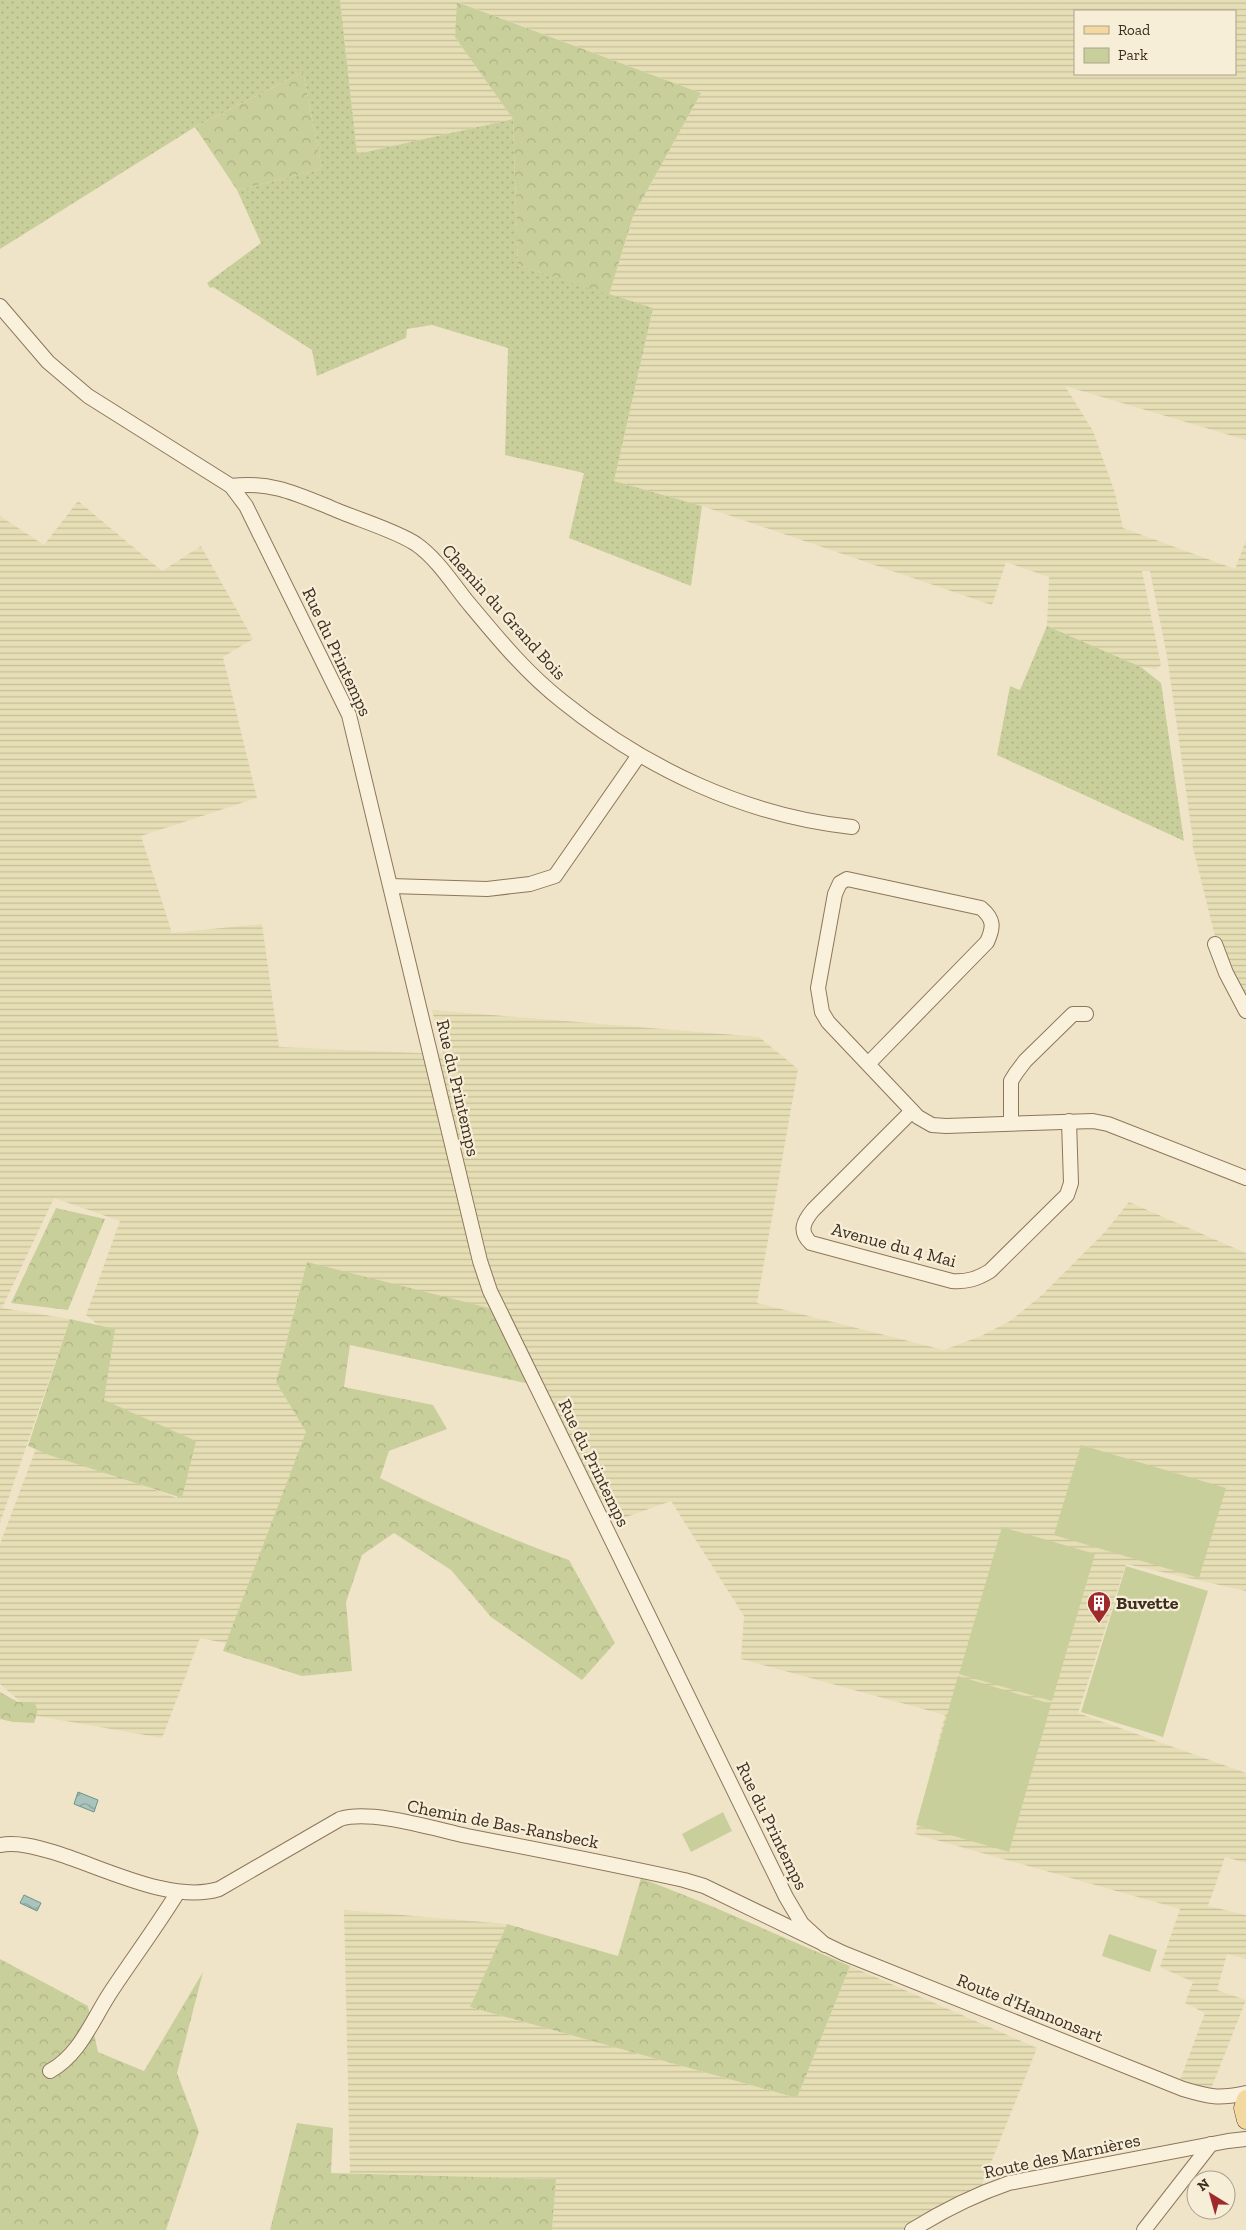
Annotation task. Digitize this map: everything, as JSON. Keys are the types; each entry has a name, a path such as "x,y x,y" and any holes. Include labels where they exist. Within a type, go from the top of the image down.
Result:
{"street":[{"name":"Rue du Printemps","path":"0,306 48,362 88,396 231,486 246,506 349,715 480,1261 490,1291 786,1897 802,1924 825,1945"},
{"name":"Chemin du Grand Bois","path":"231,486 258,484 282,489 416,545 446,575 501,642 540,682 581,716 639,755 742,803 813,822 852,827"},
{"path":"391,886 487,889 530,884 555,876 562,870 639,755"},
{"path":"868,1064 987,942 992,930 992,923 989,915 981,908 847,879 840,883 835,894 818,988 818,998 822,1012 828,1022 912,1111 924,1122 932,1125 946,1126 1093,1121 1108,1124 1246,1178"},
{"path":"1215,944 1226,973 1246,1011"},
{"path":"1010,1123 1011,1081 1020,1066 1073,1014 1086,1014"},
{"name":"Avenue du 4 Mai","path":"912,1111 813,1210 803,1224 803,1232 811,1243 952,1281 964,1282 978,1278 990,1271 1067,1195 1071,1183 1069,1121"},
{"name":"Chemin de Bas-Ransbeck","path":"3,1843 41,1848 143,1883 178,1892 206,1893 219,1889 340,1819 362,1816 535,1848 684,1880 704,1886 825,1945"},
{"path":"50,2071 66,2060 80,2044 101,2006 178,1892"},
{"name":"Route d'Hannonsart","path":"825,1945 1183,2089 1224,2098 1246,2092"},
{"name":"Route d'Hannonsart","path":"1224,2098 1245,2113"},
{"path":"1228,2141 1238,2131 1245,2113"},
{"name":"Route des Marnières","path":"912,2230 945,2209 979,2193 1009,2183 1246,2139"},
{"path":"1144,2230 1211,2144"}],"shaded area":[{"path":"340,0 1246,0 1246,440 1065,386 1093,431 1115,493 1123,528 1235,569 1246,540 1246,1006 1216,940 1192,844 1193,840 1167,656 1150,571 1142,571 1161,665 1156,669 1141,667 1047,626 1049,577 1006,562 992,605 702,506 614,481 653,308 609,295 633,216 701,93 458,2 455,37 513,119 357,154"},
{"path":"78,501 162,571 201,546 253,639 223,657 257,798 141,836 172,933 262,924 279,1047 443,1054 432,1010 759,1037 798,1069 757,1303 944,1350 981,1336 1010,1321 1042,1295 1105,1232 1129,1202 1246,1253 1246,1591 1126,1564 1078,1713 1246,1773 1246,1863 1225,1857 1208,1906 1246,1915 1246,1959 1227,1954 1217,1990 1246,2000 1211,2089 1180,2080 1205,2013 1185,2003 1193,1982 1160,1967 1180,1909 915,1834 945,1715 741,1659 744,1616 671,1501 615,1521 530,1384 307,1262 276,1382 306,1432 245,1647 200,1638 162,1738 37,1716 0,1684 0,1544 37,1446 177,1498 190,1447 96,1404 113,1337 86,1315 120,1221 54,1198 2,1308 70,1319 0,1523 0,516 44,545"},
{"path":"344,1910 507,1924 470,2007 797,2098 850,1966 1037,2048 982,2185 944,2207 911,2230 552,2230 556,2179 350,2173"}],"green space":[{"path":"0,0 340,0 357,154 513,119 518,265 653,308 614,481 702,506 691,586 569,538 584,473 505,455 508,348 432,325 407,329 406,338 317,376 312,350 213,287 210,288 207,283 261,243 237,190 322,169 303,72 195,127 0,249"},
{"path":"457,2 701,93 633,216 609,295 518,265 513,119 455,37"},
{"path":"303,72 322,169 237,190 195,127"},
{"path":"1047,626 1141,667 1161,683 1184,841 997,755 1010,686 1020,690"},
{"path":"56,1208 105,1219 68,1310 11,1303"},
{"path":"307,1262 493,1309 530,1384 350,1345 344,1387 433,1405 447,1429 389,1451 380,1478 473,1522 569,1560 615,1643 582,1680 491,1617 451,1570 394,1533 362,1555 346,1602 352,1671 302,1676 223,1651 306,1432 276,1382"},
{"path":"70,1319 115,1329 104,1400 196,1441 182,1498 49,1455 28,1446"},
{"path":"1081,1445 1226,1488 1199,1578 1054,1535"},
{"path":"1002,1527 1095,1554 1052,1701 959,1674"},
{"path":"1126,1566 1208,1591 1163,1737 1081,1712"},
{"path":"958,1676 1051,1704 1009,1852 916,1825"},
{"path":"0,1692 18,1702 34,1702 37,1712 34,1723 0,1719"},
{"path":"723,1812 732,1831 691,1852 682,1834"},
{"path":"641,1878 709,1905 850,1966 797,2098 470,2007 507,1924 618,1956"},
{"path":"1109,1934 1157,1950 1150,1972 1102,1956"},
{"path":"0,1959 88,2006 98,2052 144,2071 203,1972 177,2073 199,2132 166,2230 0,2230"},
{"path":"297,2123 333,2128 331,2173 556,2179 552,2230 270,2230"}],"water":[{"path":"78,1792 98,1800 94,1812 74,1804"},
{"path":"24,1895 41,1903 37,1911 20,1903"}],"place":[{"name":"Buvette","path":"1099,1624"}]}
